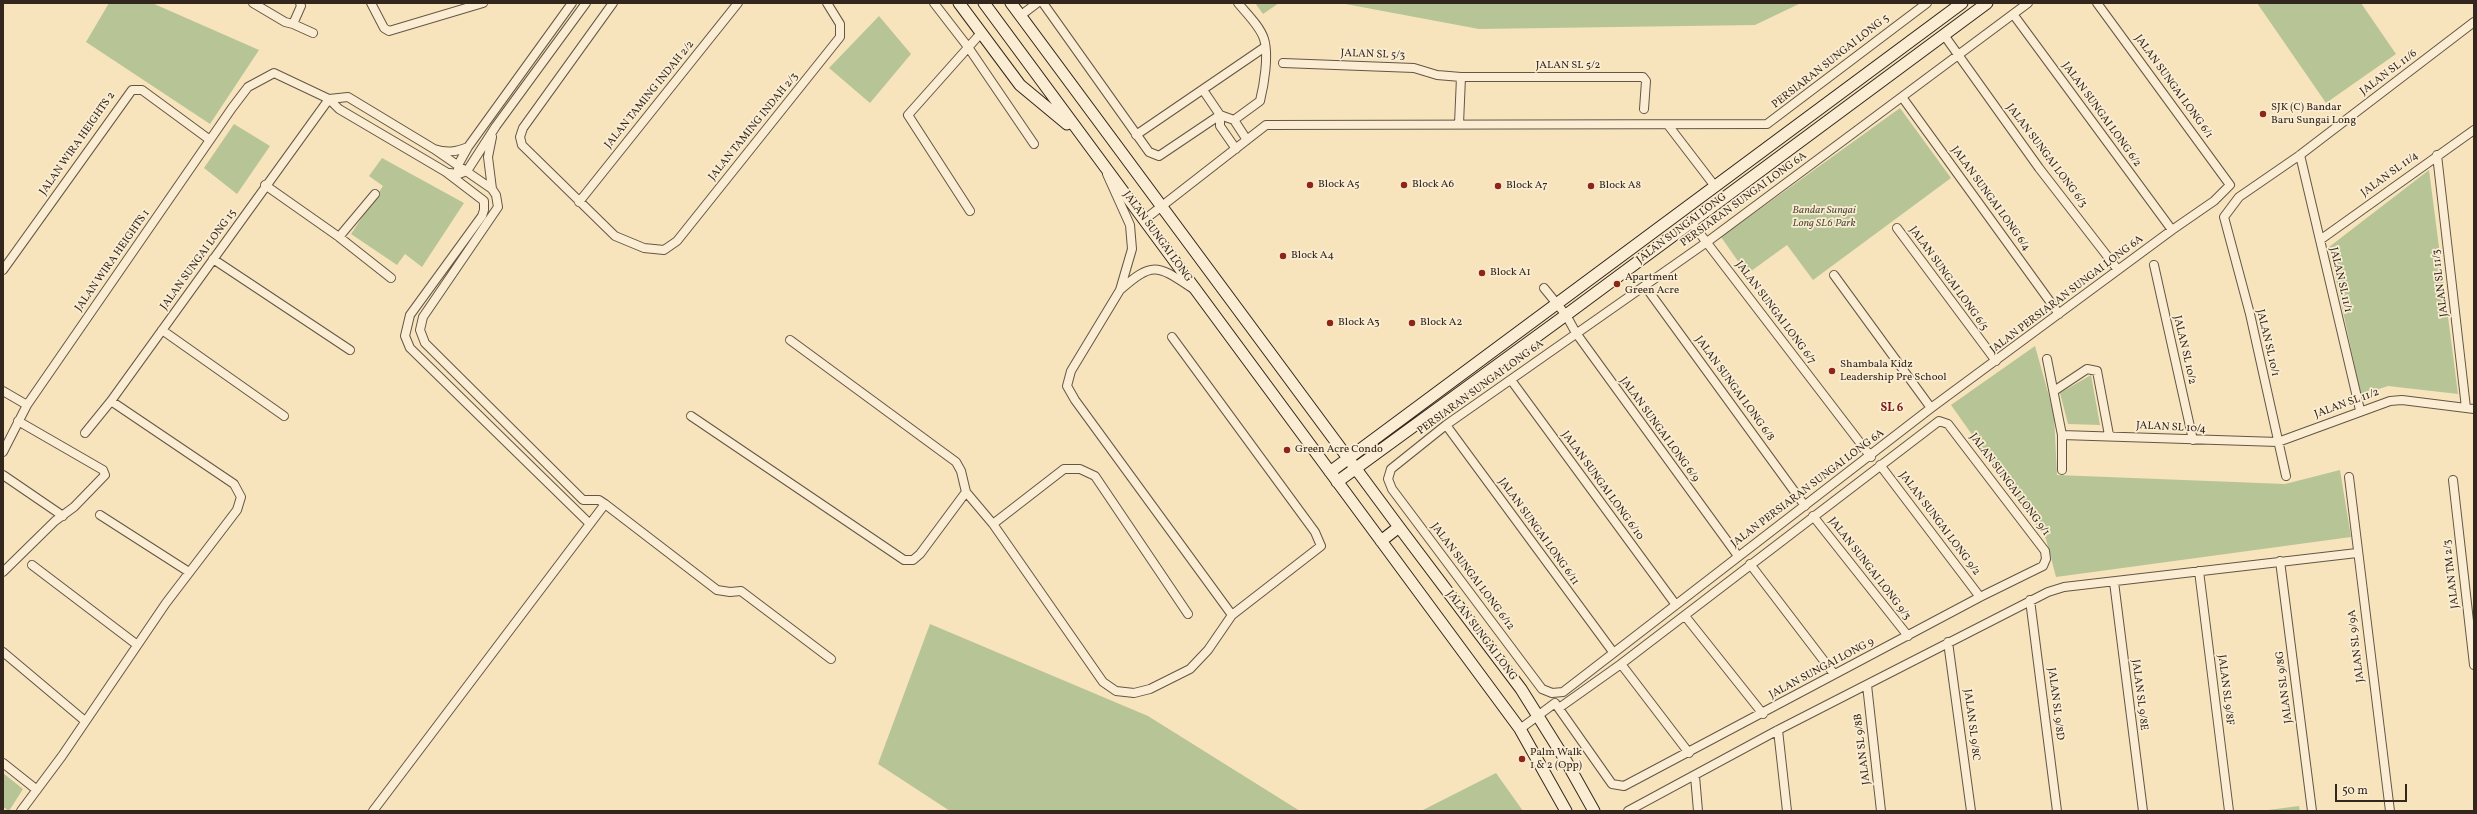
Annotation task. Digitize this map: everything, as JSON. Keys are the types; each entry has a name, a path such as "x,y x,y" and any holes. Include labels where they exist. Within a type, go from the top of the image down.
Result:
{"street":[{"path":"293,24 299,14 301,6 300,3"},
{"path":"371,3 386,30 470,4 483,3"},
{"path":"458,165 468,147 572,3"},
{"path":"464,184 463,172 586,3"},
{"path":"579,202 522,145 520,137 523,128 613,3"},
{"name":"JALAN TAMING INDAH 2/2","path":"579,202 738,3"},
{"name":"JALAN TAMING INDAH 2/3","path":"579,202 615,236 644,248 664,250 677,241 840,37 840,24 827,3"},
{"path":"934,3 968,47 1034,144"},
{"path":"959,3 1020,85 1080,134"},
{"name":"JALAN SUNGAI LONG","path":"984,3 1520,729 1566,811"},
{"name":"JALAN SUNGAI LONG","path":"1012,3 1020,16 1161,207 1349,457 1539,716 1593,809"},
{"path":"1020,16 1037,3"},
{"path":"1044,3 1149,152 1159,156 1220,115"},
{"path":"1234,120 1260,101 1264,83 1265,47 1262,35 1238,3"},
{"name":"PERSIARAN SUNGAI LONG 5","path":"1668,125 1768,124 1927,3"},
{"name":"JALAN SUNGAI LONG","path":"1330,472 1962,3"},
{"name":"JALAN SUNGAI LONG","path":"1337,482 1566,315 1987,3"},
{"name":"PERSIARAN SUNGAI LONG 6A","path":"1393,466 1446,425 1707,242 1902,97 1957,54 2028,3"},
{"name":"JALAN SUNGAI LONG 6/1","path":"2098,3 2230,185"},
{"path":"256,4 284,22 293,24 313,33"},
{"name":"JALAN SUNGAI LONG 6/2","path":"2012,14 2172,230"},
{"name":"JALAN SL 11/6","path":"2224,217 2239,196 2300,155 2474,22"},
{"path":"970,211 908,115 968,47 982,34"},
{"name":"JALAN SUNGAI LONG 6/3","path":"1944,35 2039,168 2118,270"},
{"path":"1136,135 1265,47"},
{"name":"JALAN SL 5/3","path":"1283,63 1414,68 1437,75 1461,77"},
{"name":"JALAN WIRA HEIGHTS 1","path":"18,421 27,404 248,87 274,73 329,98"},
{"path":"1459,124 1461,77"},
{"name":"JALAN SL 5/2","path":"1461,77 1643,77 1646,81 1644,109"},
{"name":"JALAN WIRA HEIGHTS 2","path":"3,270 122,101 132,90 142,90 210,140"},
{"path":"1203,90 1220,115 1220,126 1236,149"},
{"name":"JALAN SUNGAI LONG 6/4","path":"1902,97 2060,314"},
{"path":"329,98 348,98 434,149 458,165 463,172 492,189 496,195 498,207 423,317 420,330 425,343 583,500 599,500 605,504 717,590 730,592 741,591 831,659"},
{"path":"329,98 339,109 446,172 464,184 484,201 484,210 410,315 405,336 410,348 589,523"},
{"name":"JALAN SUNGAI LONG 15","path":"85,433 111,401 329,98"},
{"path":"1220,115 1234,120 1247,140"},
{"path":"1144,220 1266,125 1668,125 1714,186"},
{"path":"492,189 488,150 496,126"},
{"name":"JALAN SL 11/4","path":"2320,240 2474,130"},
{"path":"434,149 452,152 468,147"},
{"name":"JALAN SL 11/1","path":"2300,155 2360,410"},
{"name":"JALAN SL 11/3","path":"2437,155 2470,408"},
{"path":"1103,164 1116,198 1130,226 1132,249 1120,290 1071,371 1067,386 1232,615"},
{"path":"446,172 463,172"},
{"path":"265,185 339,236 391,278"},
{"name":"JALAN PERSIARAN SUNGAI LONG 6A","path":"1552,693 1564,692 1613,652 1738,556 1871,457 1931,408 2172,230 2214,201 2230,185"},
{"path":"339,236 375,194"},
{"name":"JALAN SL 10/1","path":"2224,217 2250,314 2286,476"},
{"name":"JALAN SUNGAI LONG 6/7","path":"1691,222 1871,457"},
{"name":"JALAN SUNGAI LONG 6/5","path":"1897,228 1996,361"},
{"path":"213,259 350,350"},
{"name":"JALAN SL 10/2","path":"2154,265 2193,440"},
{"path":"1120,290 1137,275 1150,269 1162,269 1196,290"},
{"path":"1834,275 1931,408"},
{"name":"JALAN SUNGAI LONG 6/8","path":"1645,286 1805,506"},
{"name":"JALAN SUNGAI LONG 6/9","path":"1544,288 1566,315 1576,333 1738,556"},
{"path":"162,330 284,416"},
{"path":"790,340 956,462 961,471 966,492 993,524 1103,682 1116,691 1134,693 1150,690 1190,669 1208,650 1232,615 1321,546 1315,532 1172,337"},
{"path":"2047,359 2062,435 2062,470"},
{"path":"2054,391 2087,369 2097,371 2109,435"},
{"name":"JALAN SUNGAI LONG 6/10","path":"1511,380 1676,605"},
{"path":"3,391 27,404"},
{"name":"JALAN SL 11/2","path":"2278,442 2360,410 2390,401 2402,400 2470,408"},
{"path":"21,811 136,644 237,510 241,497 234,484 111,401"},
{"path":"691,416 904,560 913,560 920,554 966,492"},
{"path":"3,452 18,421 72,450 105,472 101,480 3,572"},
{"name":"JALAN SUNGAI LONG 9/1","path":"1880,465 1934,424 1943,422 1948,424 2045,551 2046,559 2043,566"},
{"name":"JALAN SUNGAI LONG 6/11","path":"1446,425 1613,652"},
{"name":"JALAN SL 10/4","path":"2062,435 2109,435 2193,440 2278,442"},
{"path":"1520,729 1555,703 1560,708 1621,664 1880,465"},
{"name":"JALAN SUNGAI LONG 9/2","path":"1880,465 1980,597"},
{"name":"JALAN SUNGAI LONG 6/12","path":"1393,466 1388,475 1392,489 1542,689 1552,693"},
{"path":"993,524 1064,469 1080,469 1095,476 1188,614"},
{"path":"3,475 63,516"},
{"name":"JALAN SL 9/9A","path":"2349,477 2357,553 2390,811"},
{"name":"JALAN TM 2/3","path":"2452,480 2474,666"},
{"path":"373,811 498,647 589,523 605,504"},
{"path":"100,515 189,572"},
{"name":"JALAN SUNGAI LONG 9/3","path":"1813,516 1908,636"},
{"path":"1381,541 1399,527"},
{"path":"1628,811 1778,730 1948,642 2030,600 2064,587 2357,553"},
{"name":"JALAN SL 9/8G","path":"2280,561 2312,811"},
{"path":"1750,564 1834,674"},
{"path":"32,565 136,644"},
{"name":"JALAN SUNGAI LONG 9","path":"1560,708 1612,784 1624,786 1763,714 1834,674 1980,597 2043,566"},
{"name":"JALAN SL 9/8F","path":"2199,571 2229,811"},
{"name":"JALAN SL 9/8E","path":"2114,582 2143,811"},
{"name":"JALAN SL 9/8D","path":"2030,600 2057,811"},
{"path":"1685,616 1763,714"},
{"name":"JALAN SL 9/8C","path":"1948,642 1971,811"},
{"path":"3,652 84,720"},
{"path":"1621,664 1689,753"},
{"name":"JALAN SL 9/8B","path":"1867,685 1881,811"},
{"path":"1778,730 1788,811"},
{"path":"3,763 36,790"},
{"path":"1695,776 1698,811"},
{"path":"1593,809 1603,811"}],"green space":[{"path":"109,3 152,3 259,50 210,124 86,42"},
{"path":"1255,3 1279,3 1263,14"},
{"path":"1340,3 1801,3 1755,25 1479,29"},
{"path":"2257,3 2361,3 2396,54 2326,103"},
{"path":"879,16 911,54 870,103 829,68"},
{"name":"Bandar Sungai Long SL6 Park","path":"1900,108 1951,178 1813,280 1787,245 1747,274 1721,237"},
{"path":"234,124 270,146 237,194 204,168"},
{"path":"382,158 464,203 422,267 405,254 397,265 351,234 383,186 369,176"},
{"path":"2429,170 2458,394 2388,386 2361,395 2329,247"},
{"path":"2035,346 2054,414 2057,475 2285,484 2340,470 2351,537 2056,577 2046,539 1951,405"},
{"path":"2091,375 2100,425 2068,424 2060,393"},
{"path":"930,624 1148,716 1300,811 950,811 878,764"},
{"path":"3,773 23,789 9,811 3,807"},
{"path":"1496,773 1523,811 1421,811"},
{"path":"2299,806 2300,811 2260,811"}],"place":[{"name":"SJK (C) Bandar Baru Sungai Long","path":"2263,114"},
{"name":"Block A5","path":"1310,185"},
{"name":"Block A6","path":"1404,185"},
{"name":"Block A7","path":"1498,186"},
{"name":"Block A8","path":"1591,186"},
{"name":"Block A4","path":"1283,256"},
{"name":"Block A1","path":"1482,273"},
{"name":"Apartment Green Acre","path":"1617,284"},
{"name":"Block A3","path":"1330,323"},
{"name":"Block A2","path":"1412,323"},
{"name":"Shambala Kidz Leadership Pre School","path":"1832,371"},
{"name":"Green Acre Condo","path":"1287,450"},
{"name":"Palm Walk 1 & 2 (Opp)","path":"1522,759"}],"district":[{"name":"SL 6","path":"1892,409"}]}
